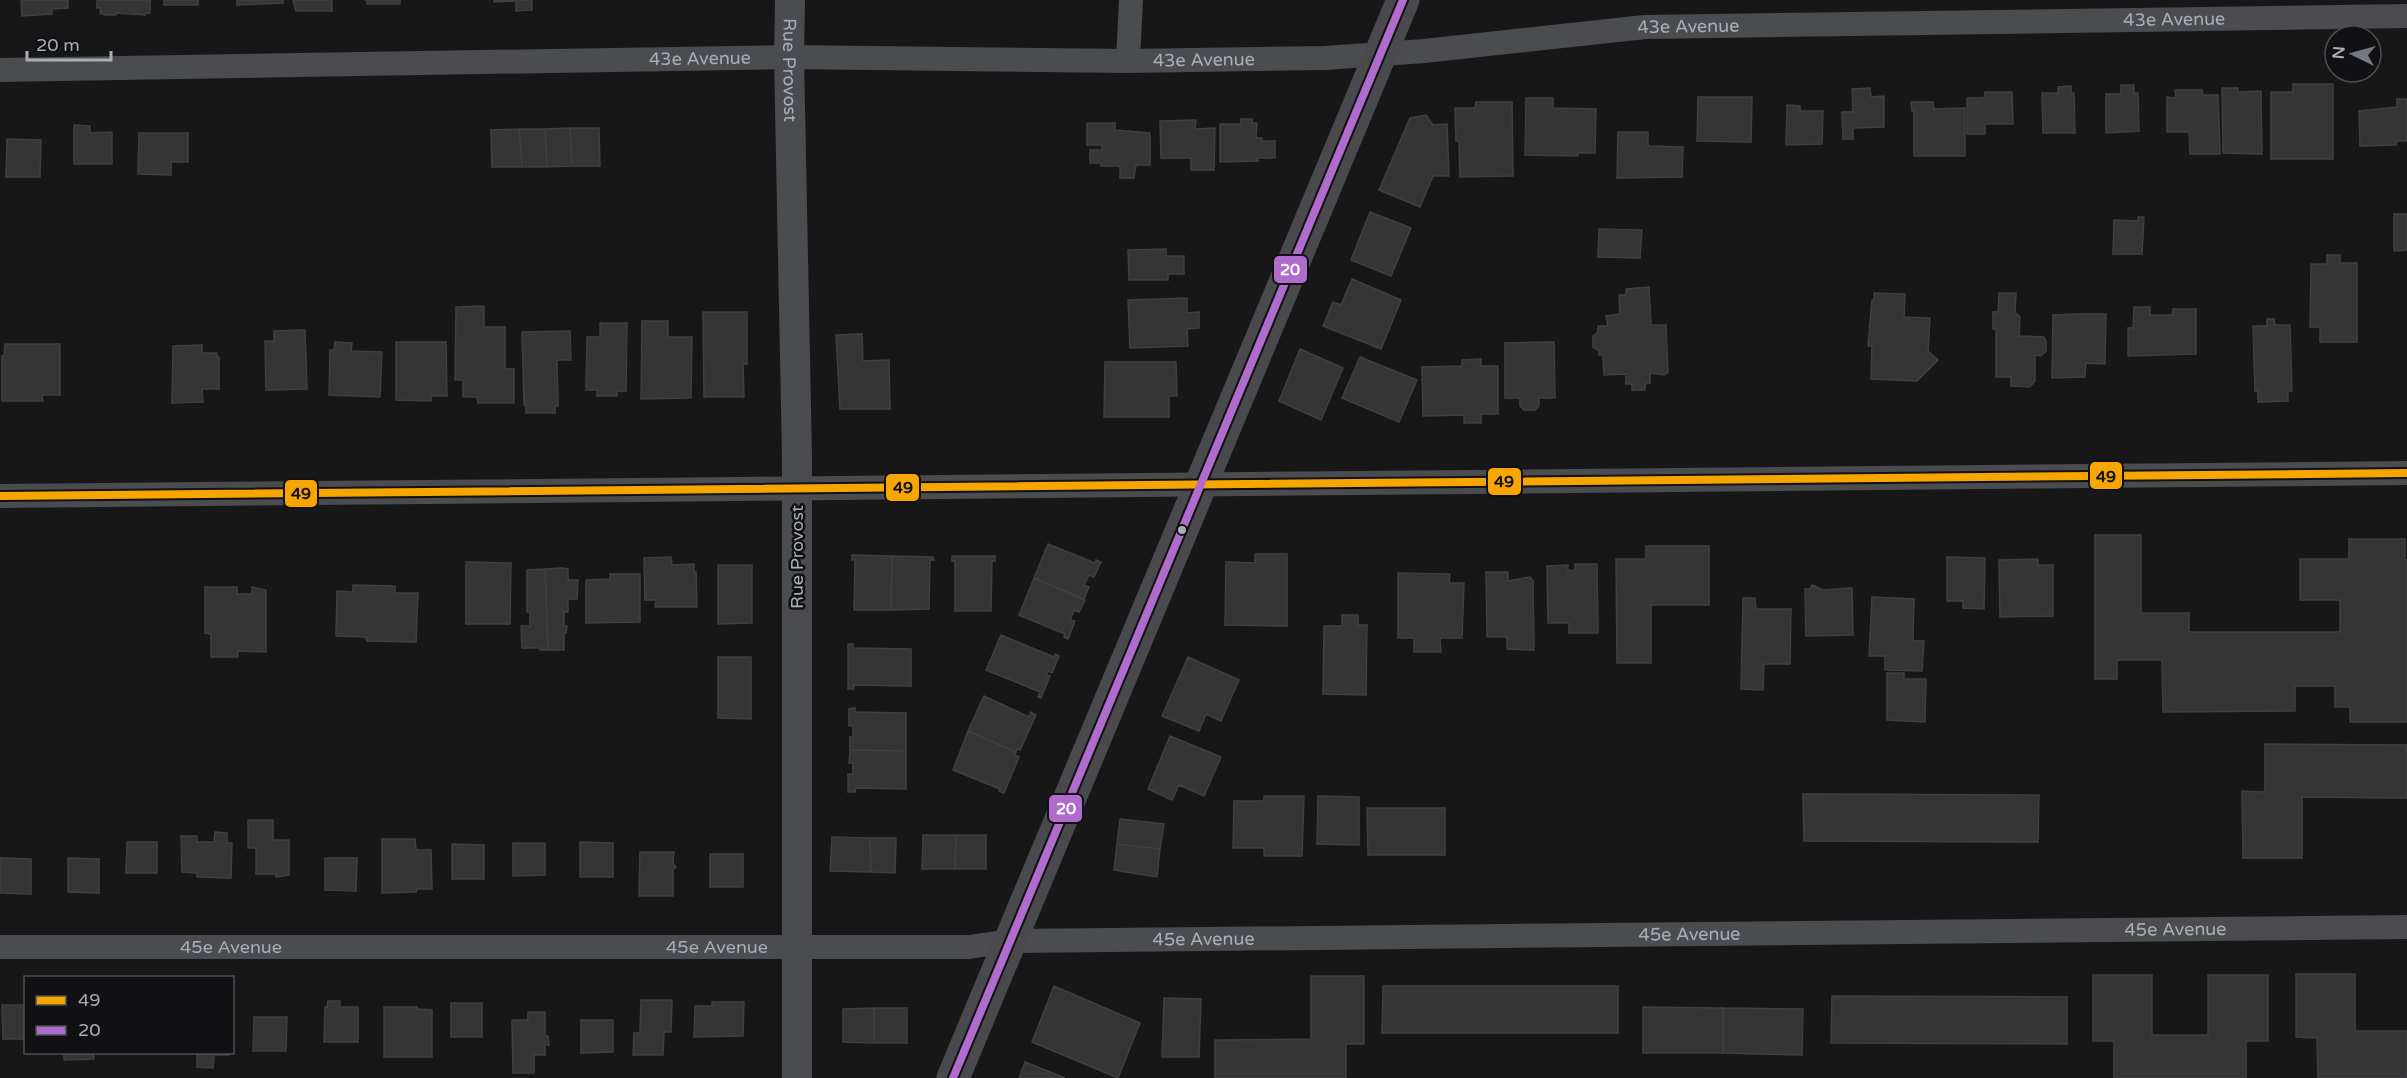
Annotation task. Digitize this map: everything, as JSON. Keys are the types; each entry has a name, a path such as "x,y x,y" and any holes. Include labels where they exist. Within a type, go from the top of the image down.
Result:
{"main road":[{"path":"953,1078 1403,0"}],"street":[{"name":"Rue Provost","path":"790,0 789,57 798,488 797,1078"},
{"path":"1128,61 1131,0"},
{"name":"43e Avenue","path":"0,70 789,57 1128,61 1325,58 1645,27 2407,16"},
{"path":"0,496 2407,473"},
{"name":"45e Avenue","path":"0,947 969,947 1010,941 2407,927"}],"building":[{"path":"21,0 68,0 68,8 52,9 52,14 22,16"},
{"path":"150,0 150,13 105,15 100,13 101,8 97,8 97,1"},
{"path":"164,0 198,0 198,5 164,5"},
{"path":"237,0 283,0 283,3 237,5"},
{"path":"293,0 332,0 332,11 296,11"},
{"path":"367,0 400,0 400,4 367,4"},
{"path":"494,0 532,0 532,10 516,11 516,1 494,2"},
{"path":"2293,84 2333,84 2333,159 2271,159 2271,92 2293,92"},
{"path":"2121,85 2134,85 2134,93 2138,93 2139,131 2106,133 2106,94 2121,94"},
{"path":"2071,86 2071,93 2074,93 2075,133 2043,133 2042,93 2058,93 2058,87"},
{"path":"1870,88 1871,97 1884,96 1884,127 1853,128 1853,139 1843,139 1842,112 1853,112 1852,89"},
{"path":"2222,88 2238,88 2238,92 2261,91 2262,154 2223,153"},
{"path":"2175,90 2202,90 2203,95 2218,95 2220,154 2190,154 2189,132 2167,132 2167,97 2176,98"},
{"path":"1985,92 2012,92 2013,124 1985,124 1985,134 1967,134 1967,98 1984,98"},
{"path":"1698,97 1752,97 1751,142 1697,141"},
{"path":"1526,98 1553,98 1553,108 1596,109 1595,153 1578,153 1578,156 1525,155"},
{"path":"2397,99 2407,99 2407,141 2397,141 2396,145 2360,146 2359,111 2397,107"},
{"path":"1476,102 1512,102 1513,176 1460,177 1455,108 1475,108"},
{"path":"1911,102 1933,102 1934,109 1965,108 1965,156 1914,156 1914,111 1912,111"},
{"path":"1787,105 1800,106 1800,111 1823,111 1822,144 1786,145"},
{"path":"1426,115 1433,125 1447,124 1449,176 1433,176 1420,207 1379,190 1410,118"},
{"path":"1241,119 1252,119 1252,123 1257,123 1256,138 1262,138 1262,141 1275,141 1275,158 1220,162 1220,124 1241,124"},
{"path":"1196,120 1195,129 1215,128 1214,170 1191,170 1191,158 1161,158 1160,121"},
{"path":"1087,123 1115,123 1115,130 1150,133 1150,165 1136,165 1134,178 1120,178 1120,166 1101,166 1101,163 1090,163 1090,150 1102,150 1102,145 1087,145"},
{"path":"74,125 90,126 90,133 112,132 112,164 74,164"},
{"path":"570,128 572,166 547,167 545,129"},
{"path":"570,128 599,128 600,166 572,166"},
{"path":"519,129 522,167 492,167 491,130"},
{"path":"519,129 545,129 547,167 522,167"},
{"path":"1618,132 1648,132 1648,146 1683,147 1682,177 1617,178"},
{"path":"139,133 188,133 188,162 171,162 171,175 138,174"},
{"path":"7,139 41,140 40,177 6,177"},
{"path":"1370,212 1411,228 1391,276 1351,260"},
{"path":"2394,214 2407,214 2407,250 2394,251"},
{"path":"2138,217 2144,217 2142,254 2113,254 2114,220 2138,221"},
{"path":"1599,229 1642,230 1640,258 1598,257"},
{"path":"1166,249 1166,256 1184,256 1184,274 1168,274 1168,280 1129,280 1128,250"},
{"path":"2327,255 2340,255 2340,263 2357,263 2357,342 2320,342 2320,327 2310,327 2311,264 2327,264"},
{"path":"1352,279 1401,300 1381,349 1323,326 1333,302 1341,305"},
{"path":"1649,287 1651,325 1666,325 1668,372 1665,375 1650,373 1650,383 1645,384 1645,390 1632,390 1632,384 1626,384 1626,374 1604,375 1603,355 1599,355 1599,351 1593,347 1593,336 1598,332 1598,326 1608,326 1606,316 1620,314 1619,295 1626,295 1626,289"},
{"path":"1874,293 1905,294 1904,317 1930,318 1928,351 1938,360 1917,381 1871,379 1872,346 1868,346"},
{"path":"1999,293 2016,293 2015,312 2020,317 2019,336 2044,337 2046,341 2046,351 2041,356 2035,355 2035,381 2030,387 2011,386 2011,377 1996,377 1996,329 1993,329 1993,312 1998,312"},
{"path":"1187,298 1187,313 1199,312 1199,328 1187,329 1188,346 1130,348 1128,300"},
{"path":"484,306 484,327 505,327 505,369 514,369 514,403 478,403 477,397 463,397 463,380 455,380 456,307"},
{"path":"2134,307 2150,307 2150,315 2172,315 2173,309 2196,309 2196,354 2128,356 2128,328 2133,328"},
{"path":"703,312 747,312 747,364 743,364 744,397 704,397"},
{"path":"2106,314 2105,364 2086,363 2085,377 2052,378 2053,315"},
{"path":"2267,319 2274,319 2275,325 2290,325 2292,391 2288,391 2288,401 2258,402 2258,391 2255,391 2253,326 2267,326"},
{"path":"642,321 668,321 668,337 692,337 691,398 641,399"},
{"path":"600,323 627,323 626,391 617,391 617,396 597,396 597,390 586,390 587,337 600,337"},
{"path":"305,330 307,389 266,390 265,341 274,341 274,331"},
{"path":"570,331 571,360 557,360 558,406 555,406 555,413 526,413 522,332"},
{"path":"862,334 863,361 889,360 890,409 840,409 836,335"},
{"path":"335,342 352,343 351,351 382,352 380,397 329,395 330,350 334,350"},
{"path":"396,342 446,342 447,396 431,396 431,401 396,400"},
{"path":"1554,342 1555,398 1539,398 1539,406 1535,410 1524,410 1520,406 1520,398 1505,398 1505,343"},
{"path":"5,344 60,344 60,395 42,395 43,401 2,401 2,356 4,356"},
{"path":"202,345 202,353 217,353 219,357 219,389 202,389 203,402 172,403 173,346"},
{"path":"1300,349 1343,368 1321,420 1279,401"},
{"path":"1360,357 1417,380 1399,422 1342,398"},
{"path":"1481,359 1481,366 1498,366 1498,414 1481,414 1481,423 1464,423 1464,415 1423,416 1422,367 1462,366 1462,360"},
{"path":"1105,362 1176,362 1177,396 1169,396 1169,417 1104,417"},
{"path":"2095,535 2141,535 2141,613 2189,613 2189,632 2340,632 2340,600 2300,600 2300,559 2349,559 2349,539 2405,539 2407,722 2350,722 2350,707 2335,707 2335,686 2295,686 2295,711 2163,712 2162,660 2117,660 2117,679 2095,679"},
{"path":"1048,544 1095,563 1096,560 1101,562 1094,577 1089,575 1084,585 1089,587 1084,599 1034,578"},
{"path":"1646,546 1709,546 1709,605 1651,605 1651,663 1617,663 1616,559 1646,559"},
{"path":"1255,554 1287,554 1287,626 1225,625 1226,562 1255,563"},
{"path":"852,555 892,556 891,610 854,610 855,560 852,560"},
{"path":"892,556 933,557 934,560 930,560 929,609 891,610"},
{"path":"952,556 995,556 995,561 992,561 991,611 955,611 955,561 952,561"},
{"path":"671,557 672,565 694,564 697,607 655,607 656,600 645,600 644,558"},
{"path":"1947,557 1985,558 1984,609 1963,608 1963,601 1947,601"},
{"path":"2038,559 2038,565 2053,565 2053,616 2000,617 1999,560"},
{"path":"466,562 511,563 510,624 466,624"},
{"path":"1575,564 1597,564 1598,633 1569,633 1569,623 1548,623 1547,566 1568,565 1568,571 1575,570"},
{"path":"718,565 752,565 752,623 718,624"},
{"path":"545,569 568,569 568,580 578,580 577,599 568,599 568,612 564,612 564,626 567,626 566,633 564,633 564,650 548,650"},
{"path":"545,569 548,650 522,648 521,626 530,626 530,612 527,612 527,570"},
{"path":"1486,572 1508,572 1508,581 1530,577 1533,581 1534,650 1507,649 1507,637 1487,637"},
{"path":"1398,573 1450,574 1449,583 1464,583 1462,638 1440,638 1441,652 1414,652 1414,638 1398,638"},
{"path":"610,574 640,574 640,622 586,623 586,580 610,579"},
{"path":"1034,578 1085,600 1079,612 1074,610 1070,620 1075,621 1068,639 1064,637 1065,634 1019,615"},
{"path":"353,585 395,586 395,593 418,593 416,642 367,641 366,637 336,636 337,591 353,592"},
{"path":"1812,585 1823,590 1852,588 1853,635 1806,636 1805,589 1810,589"},
{"path":"205,587 237,587 237,594 252,594 252,587 266,590 266,652 238,651 238,657 211,657 211,634 205,633"},
{"path":"1872,597 1914,599 1913,641 1924,641 1922,671 1885,670 1885,656 1869,656"},
{"path":"1743,598 1755,598 1756,609 1791,609 1790,664 1764,664 1763,690 1741,689"},
{"path":"1342,615 1358,615 1358,625 1367,625 1366,695 1323,694 1324,626 1342,626"},
{"path":"1001,635 1054,657 1055,654 1059,656 1052,673 1048,671 1046,675 1050,676 1041,698 1038,697 1040,692 986,670"},
{"path":"848,644 853,644 853,648 911,649 911,686 854,685 854,689 848,689"},
{"path":"718,657 751,657 751,719 718,718"},
{"path":"1188,657 1239,680 1221,721 1206,714 1199,731 1162,716"},
{"path":"1887,673 1904,673 1904,679 1926,679 1925,722 1887,720"},
{"path":"984,696 1029,717 1031,712 1036,715 1020,750 1017,749 1016,752 968,731"},
{"path":"855,708 855,712 906,713 906,751 850,750 853,726 849,726 849,709"},
{"path":"968,731 1016,752 1015,755 1019,757 1004,793 999,791 1000,789 953,770"},
{"path":"1170,736 1221,757 1204,796 1179,785 1172,800 1148,789"},
{"path":"2265,744 2407,745 2407,798 2302,797 2302,858 2243,858 2242,791 2265,792"},
{"path":"850,750 906,751 906,789 856,788 855,792 848,792 848,774 853,774 853,763 849,763"},
{"path":"1803,794 2039,795 2038,842 1804,841"},
{"path":"1264,796 1304,796 1302,856 1264,856 1264,848 1233,848 1234,801 1264,801"},
{"path":"1318,796 1359,797 1359,845 1317,844"},
{"path":"1367,808 1445,808 1445,855 1368,855"},
{"path":"1120,819 1164,824 1160,849 1117,844"},
{"path":"248,820 273,820 273,840 289,840 289,875 276,877 276,874 256,874 256,848 248,848"},
{"path":"215,832 227,833 227,843 232,843 231,878 197,877 197,873 182,872 181,836 197,836 197,842 214,842"},
{"path":"923,835 956,835 955,869 922,869"},
{"path":"956,835 986,835 986,869 955,869"},
{"path":"832,837 870,838 871,872 830,871"},
{"path":"870,838 896,838 895,873 871,872"},
{"path":"382,839 415,839 416,850 431,850 432,889 382,893"},
{"path":"127,842 157,842 157,873 126,873"},
{"path":"580,842 613,843 613,877 580,877"},
{"path":"513,843 545,843 545,875 513,876"},
{"path":"452,844 484,845 484,879 452,879"},
{"path":"1117,844 1160,849 1157,877 1114,870"},
{"path":"640,852 674,852 673,863 676,867 673,870 673,896 639,896"},
{"path":"710,854 743,854 743,887 710,887"},
{"path":"0,858 31,859 31,894 0,893"},
{"path":"68,858 99,859 99,893 68,892"},
{"path":"325,858 357,858 356,891 325,890"},
{"path":"2296,974 2355,974 2355,1031 2407,1031 2407,1078 2318,1078 2317,1038 2296,1037"},
{"path":"2093,975 2152,975 2152,1035 2208,1035 2208,975 2268,975 2268,1041 2246,1041 2246,1078 2114,1078 2114,1041 2093,1041"},
{"path":"1311,976 1364,976 1364,1044 1346,1044 1346,1078 1215,1078 1215,1040 1311,1039"},
{"path":"1054,986 1140,1023 1118,1078 1032,1042"},
{"path":"1383,986 1618,986 1618,1033 1382,1033"},
{"path":"1832,996 2067,997 2067,1044 1831,1043"},
{"path":"1164,998 1201,999 1199,1057 1162,1057"},
{"path":"641,1000 672,1000 671,1032 664,1032 663,1055 633,1055 634,1033 640,1033"},
{"path":"328,1001 340,1001 340,1007 358,1007 358,1042 324,1042 325,1007"},
{"path":"712,1002 744,1002 743,1036 694,1037 695,1006 712,1006"},
{"path":"451,1003 482,1003 482,1037 451,1037"},
{"path":"2,1005 24,1005 24,1039 3,1039"},
{"path":"384,1007 417,1007 417,1009 432,1010 432,1057 384,1057"},
{"path":"1643,1007 1723,1008 1723,1053 1643,1053"},
{"path":"874,1008 907,1008 907,1043 874,1043"},
{"path":"874,1008 874,1043 843,1042 843,1009"},
{"path":"1723,1008 1803,1009 1802,1055 1723,1053"},
{"path":"528,1012 545,1012 545,1036 548,1036 549,1045 545,1045 545,1055 534,1055 534,1073 513,1073 512,1020 528,1020"},
{"path":"254,1017 287,1017 286,1051 253,1051"},
{"path":"581,1020 613,1020 613,1052 581,1053"},
{"path":"64,1054 94,1054 94,1059 64,1060"},
{"path":"197,1054 229,1054 214,1055 213,1068 197,1067"},
{"path":"1025,1062 1065,1078 1019,1078"}],"transit line":[{"name":"20","path":"953,1078 1403,0"},
{"name":"49","path":"0,496 2407,473"}]}
